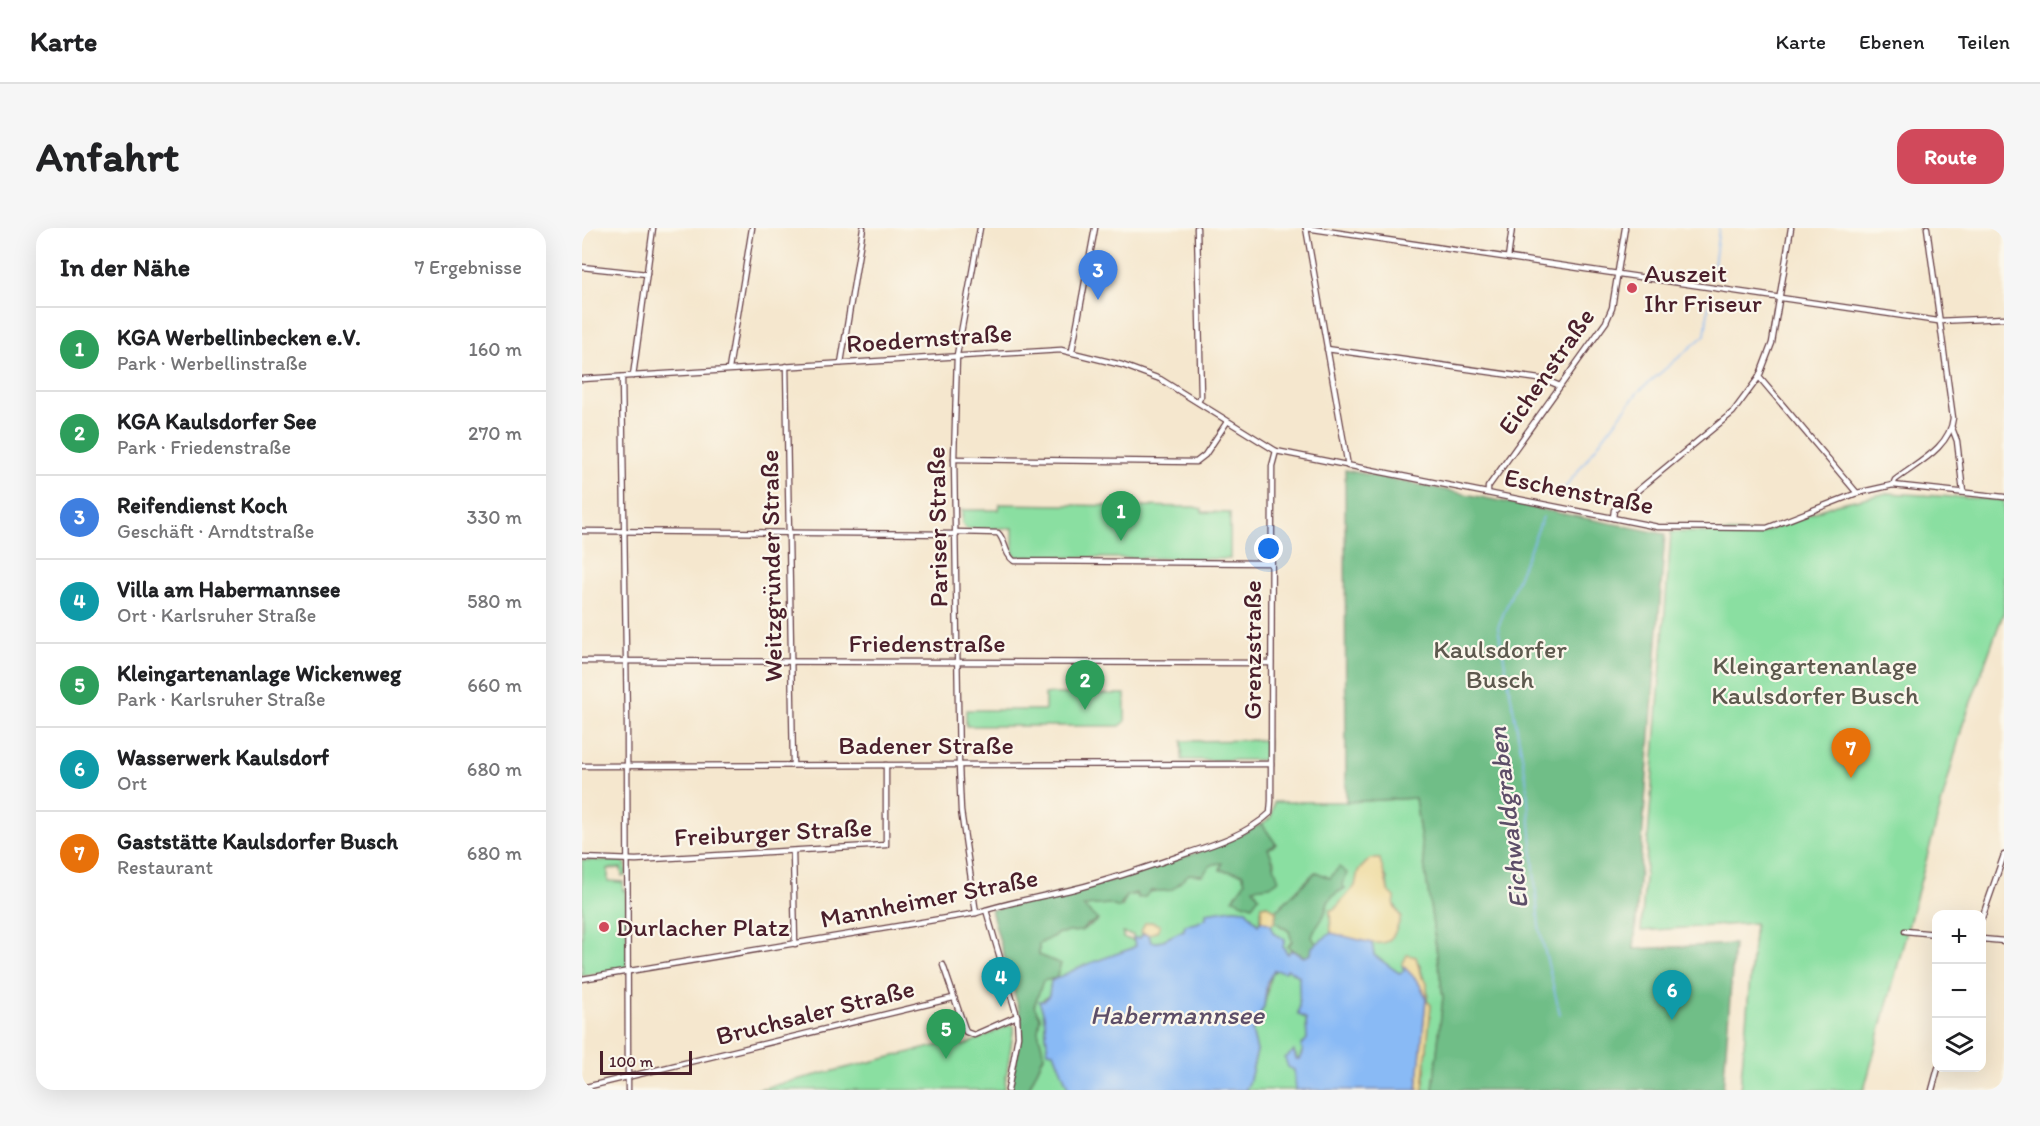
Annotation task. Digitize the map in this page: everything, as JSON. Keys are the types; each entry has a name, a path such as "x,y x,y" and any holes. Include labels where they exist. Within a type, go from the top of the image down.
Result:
{"street":[{"path":"633,376 654,228"},
{"path":"729,369 752,228"},
{"path":"841,363 863,228"},
{"name":"Pariser Straße","path":"976,913 961,811 954,459 957,355 980,228"},
{"path":"1072,351 1095,228"},
{"path":"1197,228 1202,396 1198,402"},
{"path":"1348,466 1306,228 1938,321 2004,318"},
{"path":"1508,258 1512,228"},
{"name":"Eichenstraße","path":"1488,493 1488,487 1606,321 1612,308 1625,228"},
{"path":"1612,518 1614,510 1733,412 1759,377 1772,343 1791,228"},
{"path":"1927,228 1953,418 1952,429 1947,440 1894,480 1893,485 2004,496"},
{"path":"582,267 647,274"},
{"path":"1327,349 1546,380 1560,386"},
{"name":"Roedernstraße","path":"582,379 957,355 1072,351 1143,371 1198,402 1256,441"},
{"name":"Weitzgründer Straße","path":"786,366 794,765"},
{"path":"622,377 628,766 628,1090"},
{"path":"1759,377 1857,493"},
{"path":"954,459 1196,462 1205,455 1227,422"},
{"path":"1952,429 1957,441 1963,492"},
{"name":"Eschenstraße","path":"1256,441 1275,451 1673,529 1767,528 1857,493 1893,485"},
{"name":"Grenzstraße","path":"1270,813 1272,466 1275,451"},
{"path":"582,531 998,533 1003,537 1008,554 1014,561 1271,563"},
{"name":"Friedenstraße","path":"582,660 1271,663"},
{"name":"Badener Straße","path":"582,766 1271,764"},
{"name":"Freiburger Straße","path":"582,858 628,860 886,845 886,765"},
{"name":"Mannheimer Straße","path":"582,979 976,913 1075,888 1179,856 1245,830 1270,813"},
{"path":"793,851 795,944"},
{"path":"1985,910 2004,855"},
{"path":"986,910 1017,1016 1018,1036 1008,1090"},
{"path":"1905,931 1932,934"},
{"path":"1986,939 2004,941"},
{"path":"943,965 966,1032 974,1035 1017,1016"},
{"name":"Bruchsaler Straße","path":"582,1088 953,998"},
{"path":"1932,1090 1937,1072"}],"green space":[{"name":"Kaulsdorfer Busch","path":"1345,470 1665,534 1634,949 1734,944 1723,1090 1433,1090 1443,997 1415,798 1346,802"},
{"name":"Kleingartenanlage Kaulsdorfer Busch","path":"1888,493 2004,500 2004,611 1963,724 1864,1090 1740,1090 1755,923 1641,931 1671,532 1762,533 1836,504"},
{"path":"1000,504 1194,507 1202,509 1202,512 1230,513 1230,559 1017,557 1013,553 1013,528 967,529 962,524 962,510 999,510"},
{"path":"1045,694 1125,694 1125,722 1120,726 966,726 966,710 1045,710"},
{"path":"1268,740 1267,760 1182,760 1182,741"},
{"path":"1415,798 1443,997 1433,1090 1423,1090 1431,1005 1427,1001 1428,994 1419,963 1407,959 1404,971 1399,973 1374,955 1372,943 1391,937 1401,917 1388,891 1387,878 1382,872 1380,859 1370,859 1358,871 1356,886 1335,909 1330,910 1331,933 1316,944 1312,937 1325,913 1328,902 1345,888 1315,872 1276,911 1267,905 1262,906 1259,925 1246,910 1233,909 1206,914 1207,918 1185,925 1184,930 1159,942 1151,942 1149,935 1159,926 1151,922 1144,929 1140,938 1133,938 1133,935 1123,933 1123,938 1133,940 1136,946 1051,981 1049,995 1040,1002 1044,1015 1048,1051 1054,1052 1069,1090 1028,1090 1044,1056 1038,1031 1040,1017 1034,1007 1043,980 1060,964 1039,955 1039,944 1059,933 1081,931 1097,921 1082,906 1109,904 1122,907 1127,896 1156,891 1189,874 1203,875 1213,864 1219,863 1222,863 1220,870 1242,873 1245,882 1242,888 1270,886 1275,863 1268,849 1276,844 1262,824 1271,817 1274,802 1346,802"},
{"path":"1262,824 1276,844 1268,849 1279,880 1270,886 1253,888 1259,897 1252,906 1233,899 1245,882 1242,873 1220,870 1222,863 1219,863 1211,866 1203,875 1189,874 1173,889 1150,891 1145,897 1138,898 1136,893 1127,896 1119,908 1109,904 1083,906 1098,920 1081,931 1059,933 1039,944 1039,955 1061,964 1056,978 1043,981 1034,1006 1040,1017 1038,1031 1044,1055 1028,1090 1010,1090 1021,1033 1020,1013 991,910 1129,875 1197,852"},
{"name":"Durlacher Platz","path":"582,860 622,861 626,864 626,876 622,876 621,868 608,869 608,881 623,882 623,890 626,890 627,965 623,970 582,976"},
{"path":"1339,867 1347,873 1342,885 1345,888 1328,902 1325,913 1312,937 1316,944 1312,948 1312,954 1305,957 1288,947 1292,941 1289,931 1275,922 1276,911 1316,872 1330,878"},
{"path":"1275,922 1289,931 1292,941 1288,946 1291,950 1289,954 1283,947 1284,939 1273,933 1271,924"},
{"path":"1278,969 1291,970 1298,975 1301,992 1298,1014 1306,1019 1307,1039 1299,1059 1296,1060 1296,1090 1245,1090 1257,1051 1252,1031 1264,1007 1271,974"},
{"path":"1010,1025 1014,1026 1004,1090 755,1090 944,1044 959,1037 963,1046"}],"sand":[{"path":"1370,859 1380,859 1388,891 1395,897 1394,906 1401,917 1392,937 1381,943 1331,933 1330,910 1335,909 1355,886 1358,871"},
{"path":"1267,905 1276,911 1275,922 1271,924 1261,921 1262,906"},
{"path":"1145,923 1160,925 1157,931 1149,935 1141,932"},
{"path":"1407,955 1416,957 1421,976 1427,983 1427,1001 1431,1005 1423,1090 1417,1090 1426,999 1423,989 1402,965"}],"water":[{"name":"Habermannsee","path":"1233,909 1246,910 1258,925 1261,921 1271,924 1273,933 1285,939 1283,947 1288,954 1291,950 1304,957 1311,954 1312,947 1331,933 1372,943 1374,955 1399,973 1404,971 1402,965 1420,985 1426,999 1417,1090 1296,1090 1294,1070 1288,1067 1285,1058 1294,1051 1296,1059 1299,1059 1303,1051 1301,1046 1307,1039 1306,1019 1298,1014 1299,976 1287,969 1286,972 1274,970 1267,982 1264,1006 1252,1031 1257,1051 1245,1090 1069,1090 1054,1052 1048,1051 1044,1015 1039,1001 1044,1001 1049,995 1051,981 1082,966 1136,946 1133,938 1140,938 1143,934 1149,935 1151,942 1159,942 1184,930 1185,925 1197,923 1206,918 1206,913"}],"waterway":[{"name":"Eichwaldgraben","path":"1712,280 1719,228"},
{"name":"Eichwaldgraben","path":"1555,501 1638,392 1705,335 1710,296"},
{"name":"Eichwaldgraben","path":"1543,517 1498,627 1526,777 1539,927 1560,1014"}],"place":[{"name":"Auszeit Ihr Friseur","path":"1632,288"},
{"name":"Reifendienst Koch","path":"1098,300"},
{"name":"KGA Werbellinbecken e.V.","path":"1121,541"},
{"name":"KGA Kaulsdorfer See","path":"1085,710"},
{"name":"Gaststätte Kaulsdorfer Busch","path":"1851,778"},
{"name":"Durlacher Platz","path":"604,927"},
{"name":"Villa am Habermannsee","path":"1001,1007"},
{"name":"Wasserwerk Kaulsdorf","path":"1672,1020"},
{"name":"Kleingartenanlage Wickenweg","path":"946,1059"}]}
